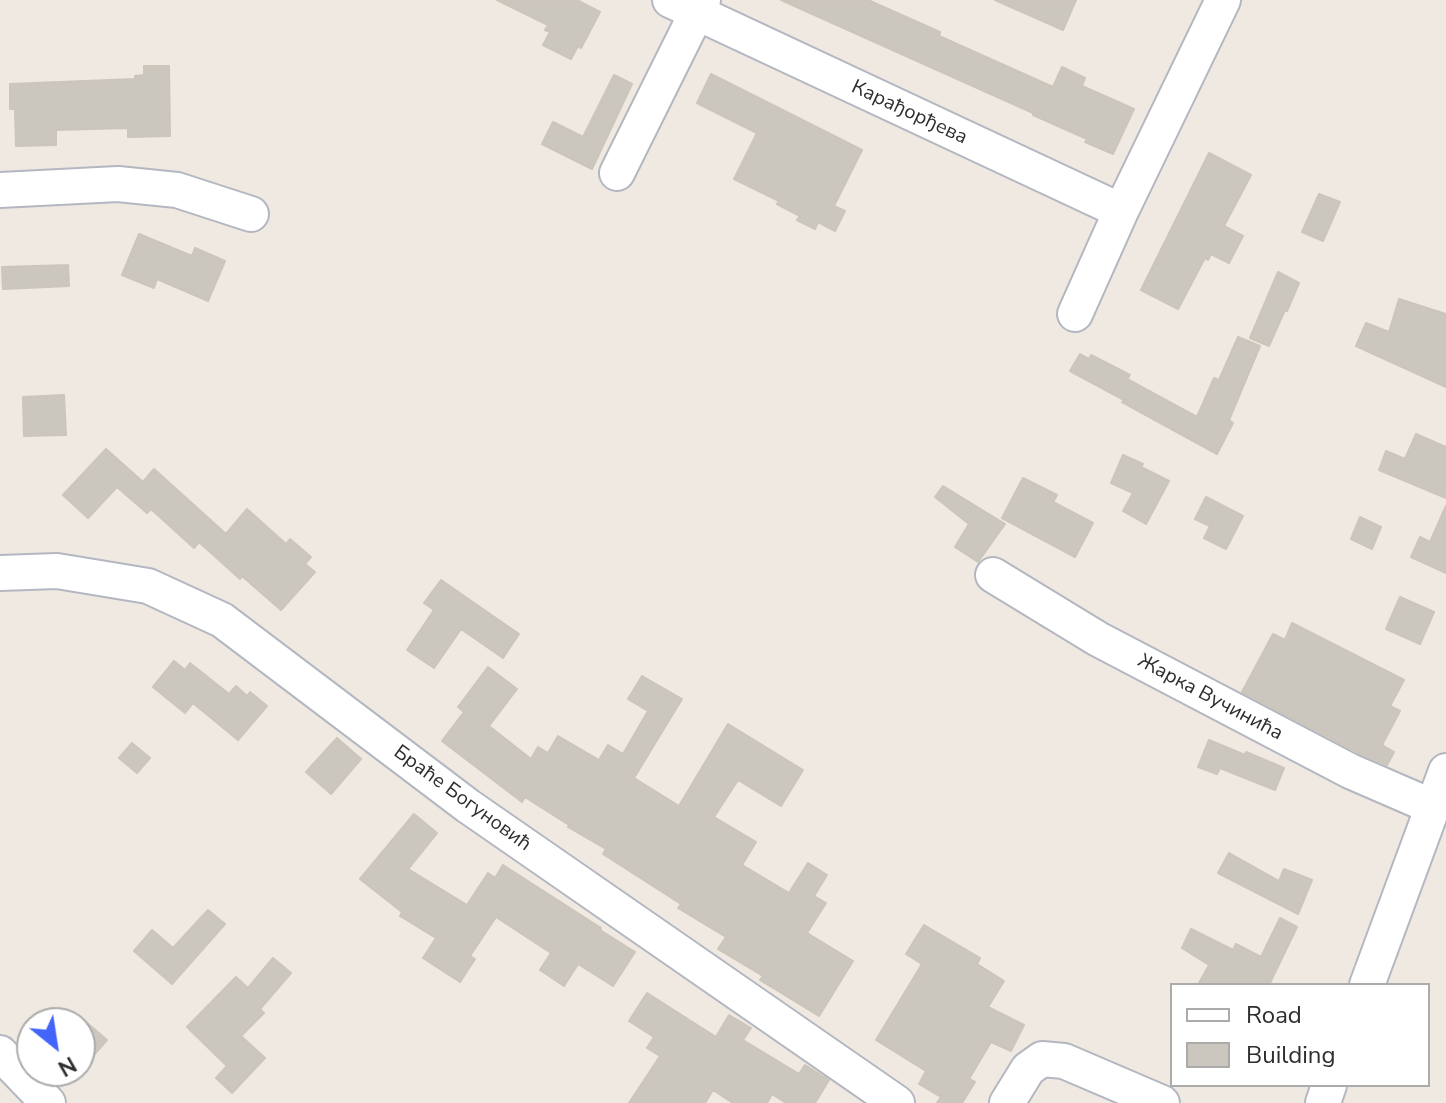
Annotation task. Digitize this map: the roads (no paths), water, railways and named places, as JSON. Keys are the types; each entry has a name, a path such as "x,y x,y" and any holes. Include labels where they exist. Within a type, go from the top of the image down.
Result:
{"street":[{"path":"1075,314 1223,0"},
{"name":"Карађорђева","path":"617,173 690,5 1121,211"},
{"path":"0,190 118,184 177,190 251,214"},
{"name":"Браће Богуновић","path":"0,573 57,571 148,586 222,620 468,806 897,1103"},
{"name":"Жарка Вучинића","path":"993,575 1112,646 1350,771 1433,807"},
{"path":"1368,983 1446,771"},
{"path":"0,1053 48,1103"},
{"path":"1007,1103 1028,1069 1042,1059 1064,1061 1162,1103"}]}
